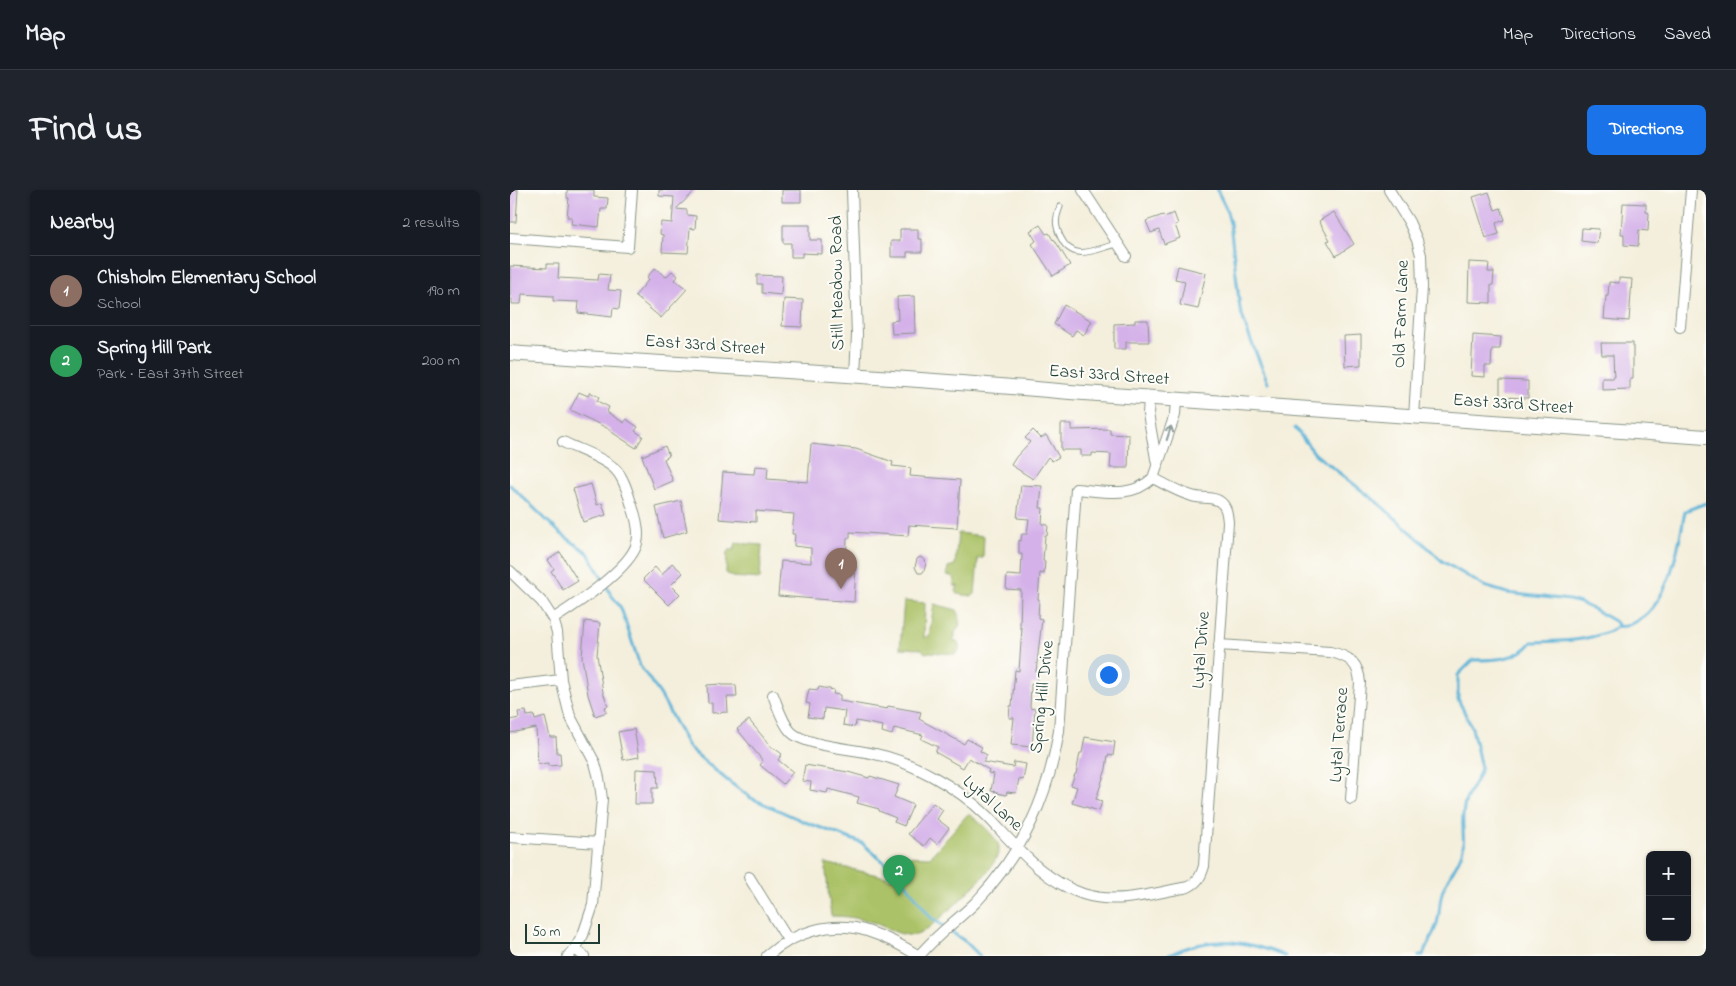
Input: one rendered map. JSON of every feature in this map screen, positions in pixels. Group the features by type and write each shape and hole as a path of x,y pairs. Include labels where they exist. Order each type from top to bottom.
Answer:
{"street":[{"path":"510,238 628,247 632,190"},
{"name":"Still Meadow Road","path":"852,190 857,335 855,375"},
{"path":"1084,190 1126,256"},
{"name":"Old Farm Lane","path":"1389,190 1409,222 1421,255 1422,287 1414,417"},
{"path":"1680,327 1691,190"},
{"name":"East 33rd Street","path":"510,353 855,375 1706,438"},
{"path":"1149,398 1148,414 1158,465"},
{"path":"1153,478 1175,415 1176,400"},
{"path":"553,619 586,597 627,561 636,546 639,534 635,514 623,482 615,469 602,460 563,442"},
{"name":"Lytal Drive","path":"1153,478 1181,493 1195,497 1215,499 1224,506 1227,513 1228,522 1202,875"},
{"name":"Spring Hill Drive","path":"919,956 934,938 977,901 1006,866 1029,827 1045,790 1059,731 1076,489 1125,492 1136,490 1153,478"},
{"path":"510,571 542,602 553,619 557,632 561,680 570,716 595,763 599,778 602,799 593,905 590,920 572,952 584,956"},
{"name":"Lytal Terrace","path":"1219,645 1330,652 1351,660 1360,674 1351,800"},
{"path":"510,686 561,680"},
{"name":"Lytal Lane","path":"773,694 784,722 791,732 822,744 893,759 933,776 973,804 1028,860 1058,883 1080,893 1101,898 1120,899 1188,887 1202,875"},
{"path":"510,837 599,843"},
{"path":"749,877 788,940"},
{"path":"767,956 788,940 817,929 840,927 866,930 895,942 919,956"}],"lane":[{"path":"1060,207 1055,224 1065,246 1072,251 1082,253 1119,244"}],"green space":[{"path":"958,533 984,536 983,558 978,558 975,594 972,596 957,594 958,586 954,586 954,577 947,575 948,567 955,565"},
{"path":"736,543 762,545 760,579 733,577 726,573 727,552 734,550"},
{"path":"904,601 925,603 924,638 929,636 934,604 957,610 960,622 953,640 959,644 958,652 955,654 925,653 922,649 900,648"},
{"path":"968,814 982,824 998,843 998,854 983,877 931,926 916,935 910,935 899,933 862,919 831,916 825,863 895,879 903,856 930,857"}],"building":[{"path":"510,190 518,190 516,222 510,222"},
{"path":"567,190 594,190 594,197 608,198 607,209 601,209 599,227 571,224 572,217 567,217 569,198 567,198"},
{"path":"659,190 696,190 676,209 687,210 687,215 696,216 695,229 690,228 688,253 662,252 663,235 660,234 661,222 672,223 674,197 659,196"},
{"path":"782,190 801,190 801,202 782,202"},
{"path":"1489,192 1495,210 1501,208 1505,220 1496,223 1499,234 1486,238 1473,197"},
{"path":"1623,203 1646,204 1646,212 1649,213 1648,231 1639,230 1638,246 1624,245 1624,234 1621,234"},
{"path":"1334,212 1354,244 1336,256 1327,241 1330,240 1319,221"},
{"path":"1174,213 1178,224 1175,225 1180,238 1164,244 1159,230 1151,233 1146,221"},
{"path":"783,225 810,225 810,240 822,240 822,254 802,253 802,257 791,257 791,243 783,243"},
{"path":"1040,225 1046,234 1049,233 1054,239 1070,265 1053,276 1032,244 1036,241 1030,231"},
{"path":"1582,228 1599,229 1597,243 1581,241"},
{"path":"900,229 918,229 918,239 922,239 922,252 907,252 907,257 891,257 891,241 900,241"},
{"path":"1469,262 1489,263 1488,272 1494,272 1493,285 1491,285 1491,303 1468,302"},
{"path":"547,264 559,264 558,278 598,280 599,274 610,275 608,290 621,291 619,309 613,308 612,317 578,313 579,302 553,301 553,296 522,294 521,304 512,304 512,299 510,299 510,266 547,268"},
{"path":"1178,266 1206,273 1198,309 1180,305 1185,281 1175,279"},
{"path":"655,268 666,277 672,271 678,276 675,280 687,289 661,318 635,296 649,279 647,277"},
{"path":"757,275 782,276 781,295 762,293 762,284 757,284"},
{"path":"1619,278 1632,279 1629,321 1604,319 1609,282 1619,283"},
{"path":"914,296 915,333 892,334 891,321 898,320 897,297"},
{"path":"784,299 803,300 802,327 782,326"},
{"path":"1064,305 1092,321 1084,335 1076,330 1072,336 1054,324"},
{"path":"1135,320 1148,320 1149,342 1126,342 1126,349 1114,349 1114,324 1135,323"},
{"path":"1361,335 1361,365 1345,366 1344,336"},
{"path":"1473,335 1501,337 1500,349 1492,349 1491,366 1485,366 1485,377 1471,376"},
{"path":"1601,343 1633,343 1633,379 1630,379 1630,389 1602,390 1602,378 1614,378 1613,355 1602,355"},
{"path":"1500,380 1528,381 1528,398 1500,397"},
{"path":"579,392 588,396 590,392 599,397 597,401 609,407 607,412 624,423 626,419 638,427 635,431 643,436 636,448 611,430 570,410"},
{"path":"1061,424 1072,424 1072,430 1110,429 1110,434 1129,435 1128,468 1110,468 1111,454 1092,453 1092,456 1081,456 1081,450 1061,450"},
{"path":"1033,430 1041,438 1046,435 1059,457 1052,461 1048,457 1033,479 1011,465 1030,442 1025,438"},
{"path":"811,444 856,449 893,462 892,466 911,468 910,476 960,480 957,528 909,525 908,536 850,532 850,538 847,538 846,565 856,566 854,602 778,596 781,561 811,563 811,548 794,546 795,534 792,534 794,514 756,511 756,522 719,519 723,472 754,474 755,466 768,467 767,479 808,482"},
{"path":"665,446 669,456 664,459 673,481 654,489 642,456"},
{"path":"591,484 597,505 602,503 606,515 583,522 573,489"},
{"path":"1021,485 1042,486 1040,508 1043,508 1042,524 1048,525 1047,536 1045,535 1044,574 1040,573 1038,599 1038,618 1042,619 1036,672 1038,672 1037,684 1031,684 1030,708 1035,709 1032,747 1011,745 1014,718 1009,718 1015,670 1019,671 1022,628 1020,628 1021,590 1006,589 1007,575 1021,576 1022,554 1019,554 1019,540 1021,541 1022,534 1027,534 1029,519 1017,518"},
{"path":"681,501 687,531 663,538 656,507"},
{"path":"560,552 578,581 563,590 551,571 554,569 548,560"},
{"path":"920,557 926,563 924,571 918,573 915,567 917,559"},
{"path":"672,563 683,573 671,585 680,594 669,605 643,579 655,567 662,575"},
{"path":"585,621 600,623 597,655 603,692 608,706 605,707 607,712 595,716 588,695 582,657"},
{"path":"707,685 736,685 737,697 727,697 728,712 712,713 712,703 708,703"},
{"path":"819,687 834,690 833,694 840,695 840,701 887,709 888,706 921,712 919,719 964,744 967,739 982,747 980,751 987,755 983,762 1013,767 1014,762 1026,764 1023,780 1019,779 1016,793 1007,792 1006,795 997,793 991,791 994,774 988,773 989,770 969,758 963,768 935,752 938,747 921,739 923,735 894,728 892,735 882,732 883,726 856,721 855,727 843,725 845,711 824,708 823,719 808,717 810,704 806,703 809,689 818,690"},
{"path":"526,711 527,716 534,715 535,720 545,717 550,737 556,737 557,753 560,753 561,765 548,766 548,763 538,764 536,728 510,733 510,720 519,718 518,712"},
{"path":"749,720 773,749 782,754 778,760 793,772 783,784 760,765 763,761 737,729"},
{"path":"634,729 639,757 623,760 618,732"},
{"path":"1085,737 1115,742 1113,756 1108,755 1106,769 1096,799 1102,801 1099,811 1072,803 1077,787 1071,785 1076,774"},
{"path":"805,765 848,772 869,778 870,776 899,785 894,797 913,805 904,826 894,822 896,818 879,811 879,809 857,803 859,797 828,789 827,793 810,790 811,782 802,781"},
{"path":"636,769 657,770 658,788 652,788 652,804 635,804"},
{"path":"933,803 943,810 937,819 949,828 937,844 930,838 924,846 908,834"}],"waterway":[{"path":"1217,190 1226,208 1230,223 1240,309 1268,383"},
{"path":"1295,428 1315,454 1378,503 1442,561 1484,586 1507,593 1580,603 1614,621 1619,626"},
{"path":"510,485 560,533 588,553 612,596 621,608 640,666 660,694 688,747 751,798 805,822 862,843 902,878 930,917 966,942 980,956"},
{"path":"1419,956 1423,955 1434,931 1444,887 1463,848 1465,803 1481,768 1472,728 1458,699 1458,675 1473,660 1513,656 1527,648 1532,642 1588,638 1619,626 1623,627 1633,623 1645,615 1664,590 1675,557 1685,511 1706,503"},
{"path":"1166,956 1182,949 1211,942 1240,943 1285,956"}],"place":[{"name":"Chisholm Elementary School","path":"841,589"},
{"name":"Spring Hill Park","path":"899,896"}]}
